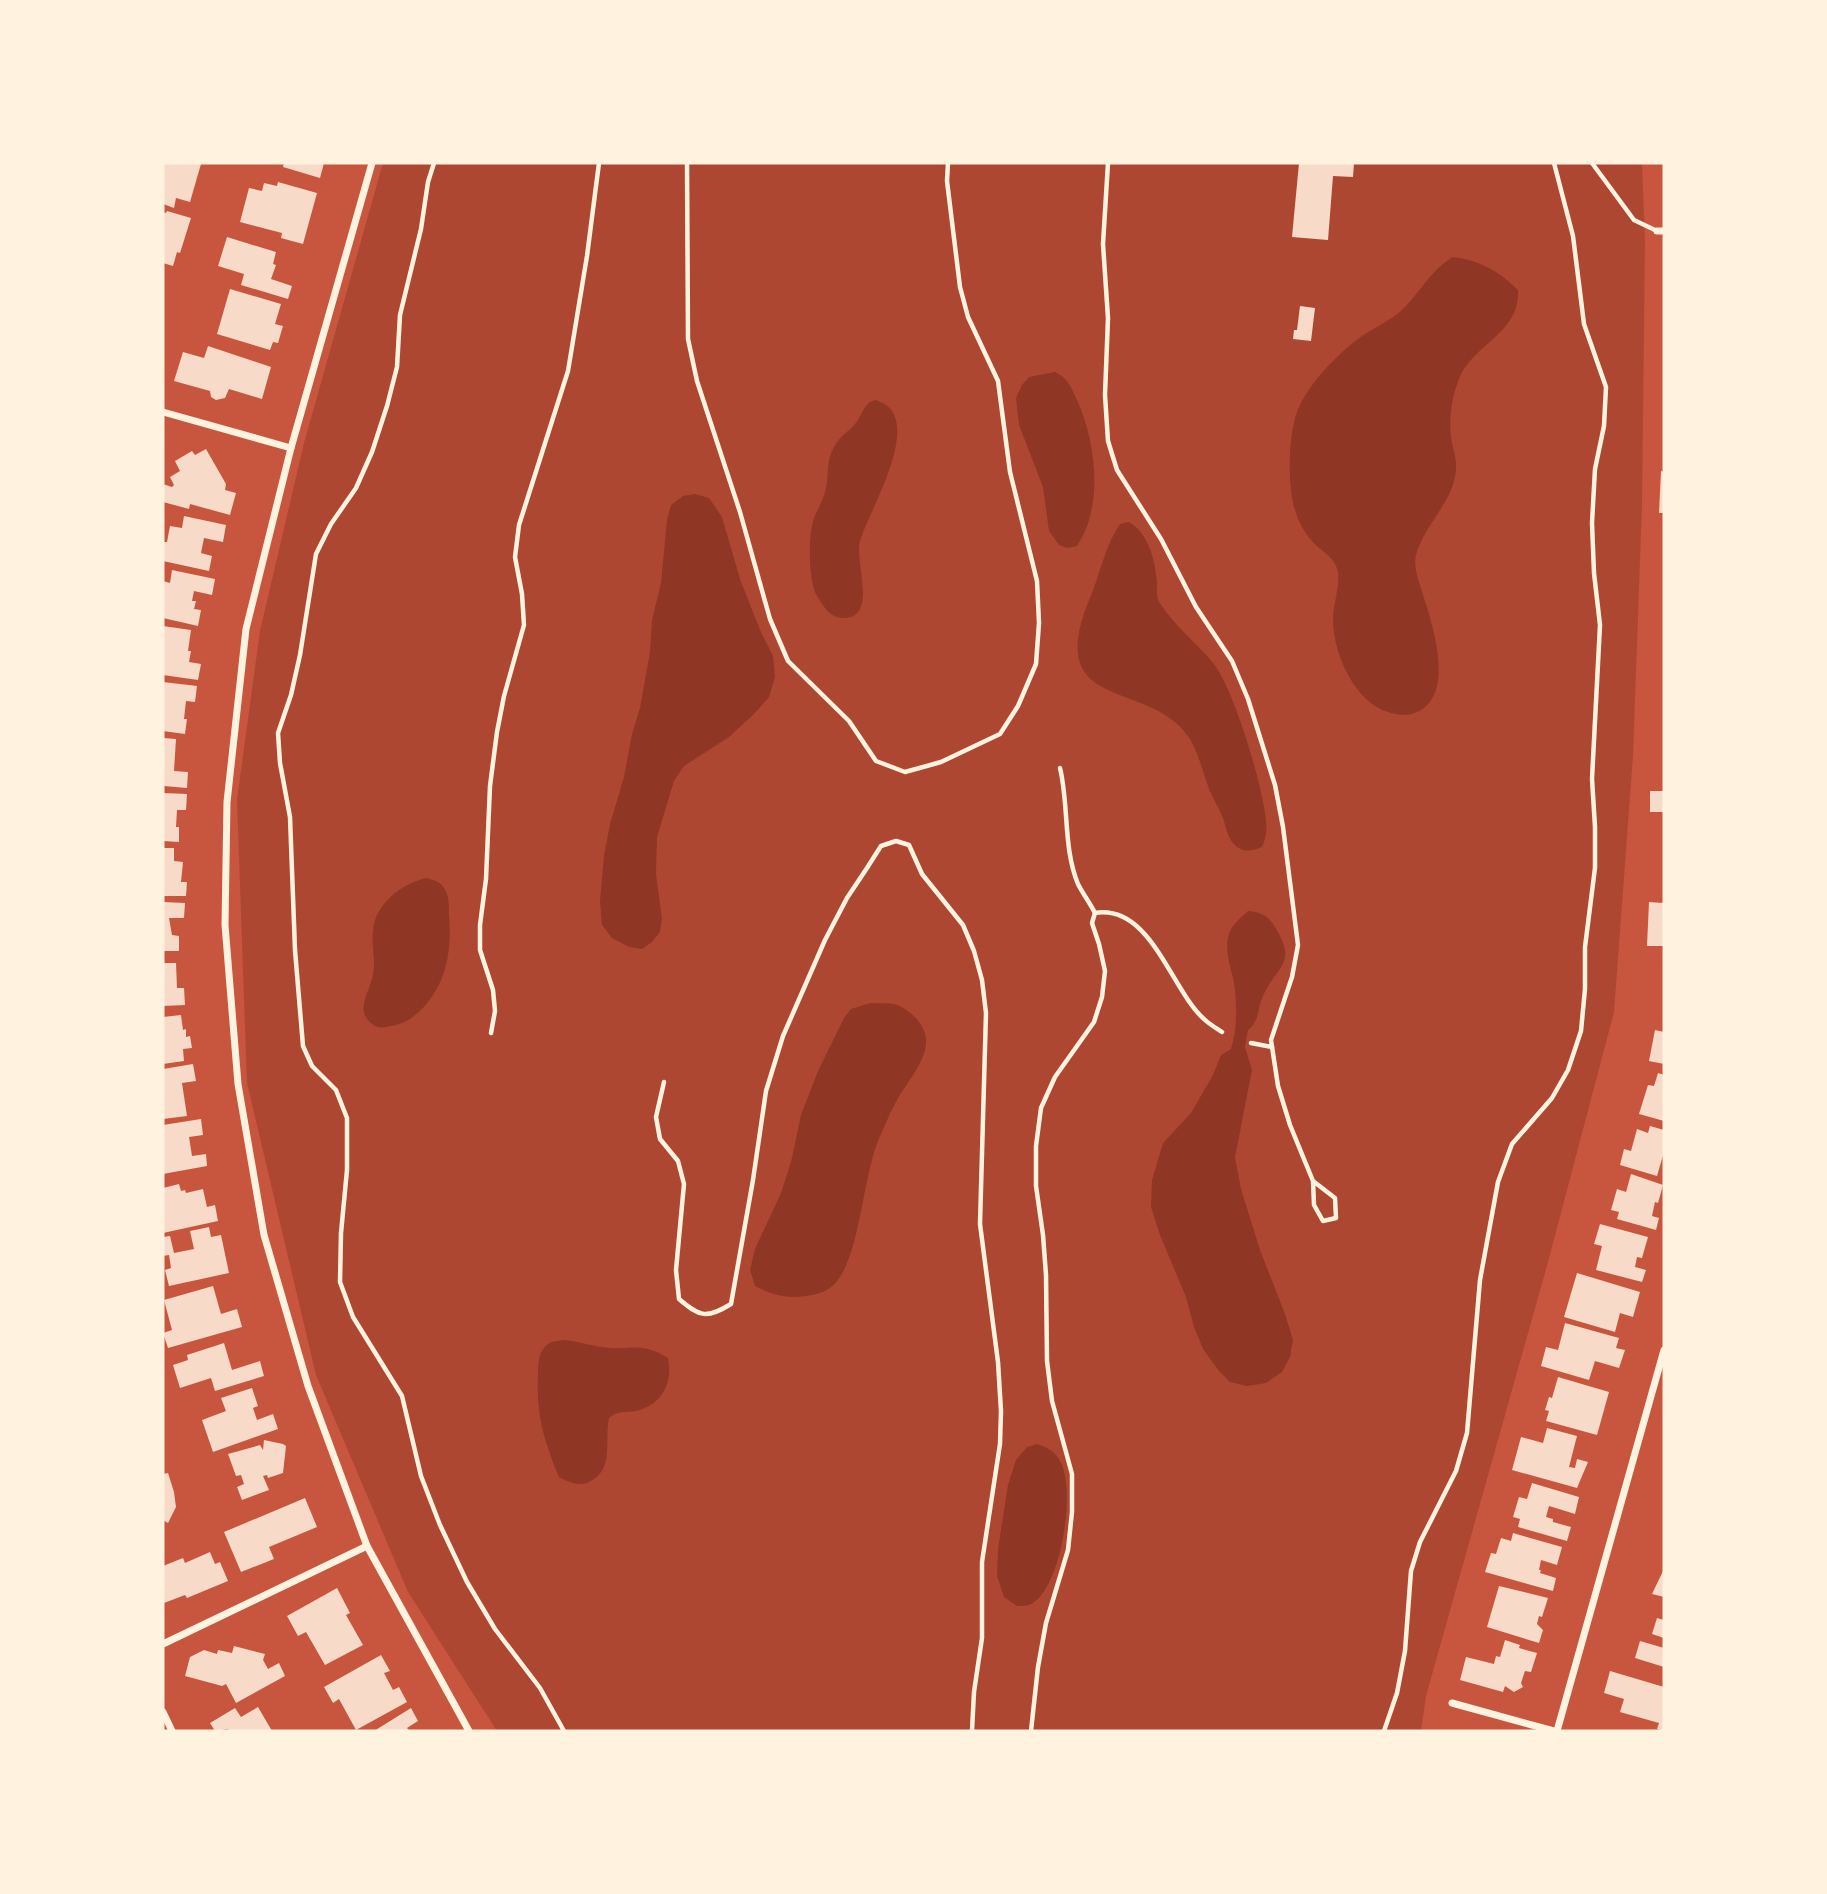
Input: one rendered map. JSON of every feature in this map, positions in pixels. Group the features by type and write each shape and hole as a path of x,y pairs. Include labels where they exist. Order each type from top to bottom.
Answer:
{"street":[{"path":"372,163 291,448 246,629 227,802 225,925 238,1084 264,1235 308,1386 367,1546 469,1731"},
{"path":"163,412 291,448"},
{"path":"1452,1703 1555,1731 1664,1350"},
{"path":"163,1644 367,1546"},
{"path":"163,1712 172,1731"}],"lane":[{"path":"434,163 400,315 394,380 372,452 356,488 331,524 316,554 300,655 278,733 280,763 290,817 295,950 303,1046 312,1066 336,1090 347,1118 347,1170 340,1282 353,1317 402,1396 421,1476 467,1582 495,1629 540,1688 564,1731"},
{"path":"492,1033 495,1011 493,990 480,950 480,925 486,879 490,786 497,732 504,695 524,625 515,557 519,525 568,370 599,163"},
{"path":"687,163 688,339 696,381 740,512 770,619 788,661 849,721 876,761 905,772 941,762 1000,734 1018,706 1037,664 1037,581 1010,472 998,381 968,317 960,286 947,181 948,163"},
{"path":"1108,163 1103,244 1108,318 1105,395 1108,441 1117,470 1161,539 1196,607 1232,661 1262,741 1283,827 1298,945 1292,977 1271,1040 1278,1086 1290,1125 1313,1181 1314,1205 1324,1222 1336,1218 1335,1198 1313,1181"},
{"path":"1384,1731 1397,1693 1405,1651 1411,1571 1420,1542 1456,1471 1467,1433 1480,1280 1498,1182 1512,1144 1552,1098 1568,1070 1581,1031 1585,947 1595,868 1592,779 1600,625 1594,573 1593,510 1595,469 1604,426 1606,387 1584,324 1573,236 1553,163"},
{"path":"1592,163 1634,220 1661,231"},
{"path":"1031,1731 1046,1623 1068,1550 1072,1512 1072,1474 1052,1401 1047,1361 1044,1235 1036,1186 1036,1146 1041,1108 1055,1077 1094,1022 1102,997 1105,971 1100,944 1092,923 1095,913 1077,882 1068,836 1065,789 1060,768"},
{"path":"664,1082 656,1117 660,1139 678,1161 684,1184 676,1270 678,1299 695,1313 716,1314 731,1304 766,1091 783,1036 825,940 847,898 881,846 895,841 909,845 922,874 963,925 982,981 986,1013 980,1224 998,1362 1000,1444 982,1562 983,1618 972,1731"},
{"path":"1095,913 1106,911 1129,920 1151,942 1203,1019 1222,1032"},
{"path":"1251,1043 1272,1047"}],"shaded area":[{"path":"383,163 1642,163 1645,242 1642,505 1633,756 1614,1012 1548,1262 1426,1696 1421,1731 497,1731 408,1592 316,1375 247,1083 237,800 260,631 304,443"},
{"path":"1453,257 1480,264 1503,277 1518,290 1517,305 1504,328 1466,366 1455,392 1450,421 1456,464 1454,479 1446,500 1422,539 1415,560 1434,634 1439,665 1438,679 1435,692 1425,707 1412,714 1397,714 1378,708 1367,699 1348,676 1342,662 1333,619 1338,572 1331,558 1307,535 1296,514 1291,488 1291,442 1297,412 1308,391 1324,370 1353,343 1402,310 1438,268"},
{"path":"1055,372 1069,383 1084,417 1094,474 1094,493 1086,530 1077,546 1067,548 1059,545 1049,531 1043,487 1019,425 1016,398 1029,377"},
{"path":"875,400 890,409 897,424 896,443 883,486 860,541 863,599 860,609 854,616 838,618 825,608 814,589 810,557 812,525 825,492 831,452 838,440 857,422 867,405"},
{"path":"695,494 709,498 722,517 740,579 773,656 775,677 769,697 754,714 729,737 684,766 674,781 657,837 656,874 662,918 660,932 642,949 629,947 612,938 602,925 600,901 604,856 640,708 650,652 652,620 661,583 667,520 671,505 683,496"},
{"path":"1129,522 1142,533 1150,548 1159,601 1214,664 1230,695 1246,739 1264,805 1266,831 1262,847 1243,850 1231,841 1193,745 1172,720 1150,707 1106,689 1089,677 1079,659 1079,632 1104,557 1120,524"},
{"path":"426,878 440,884 448,897 450,941 446,967 436,990 419,1012 398,1024 378,1027 366,1018 364,1012 374,969 375,921 384,904 399,890"},
{"path":"1248,911 1261,914 1270,920 1282,939 1285,957 1263,996 1255,1023 1248,1030 1245,1047 1252,1070 1235,1157 1241,1189 1260,1250 1293,1340 1290,1357 1282,1372 1266,1383 1247,1386 1230,1382 1203,1349 1151,1207 1152,1180 1163,1143 1191,1113 1221,1055 1231,1049 1236,1005 1227,946 1230,931"},
{"path":"870,1003 897,1005 916,1019 925,1034 923,1056 893,1107 878,1141 851,1251 838,1280 828,1289 806,1296 786,1297 774,1294 755,1286 750,1270 755,1249 781,1193 801,1115 818,1071 844,1018 851,1009"},
{"path":"563,1340 612,1348 649,1349 668,1358 669,1376 664,1392 645,1408 619,1413 609,1418 605,1463 597,1477 581,1484 559,1477 545,1439 540,1415 540,1354 550,1343"},
{"path":"1037,1444 1054,1453 1064,1472 1067,1491 1064,1534 1052,1576 1043,1593 1031,1604 1017,1606 1004,1597 997,1576 998,1549 1008,1485 1016,1460 1027,1447"}],"building":[{"path":"163,163 201,164 190,202 176,198 174,208 163,204"},
{"path":"284,163 324,163 320,178 283,167"},
{"path":"1299,163 1354,163 1353,177 1333,176 1328,240 1292,237"},
{"path":"278,182 317,193 303,244 281,238 282,233 240,222 249,188 262,191 264,183 277,186"},
{"path":"163,212 191,218 173,266 163,263"},
{"path":"227,237 276,252 273,264 276,265 271,279 292,286 288,299 241,285 244,274 218,266"},
{"path":"230,289 281,304 275,324 283,326 278,343 273,342 270,350 217,334"},
{"path":"1300,306 1315,308 1311,341 1293,339"},
{"path":"208,346 271,367 262,399 229,389 225,398 216,400 211,397 210,391 174,381 183,352 204,358"},
{"path":"206,449 226,484 225,490 236,493 230,515 190,504 189,509 163,502 163,484 172,487 174,485 170,477 180,471 175,461 192,451 195,455"},
{"path":"1661,471 1664,472 1664,513 1659,513"},
{"path":"184,516 226,525 223,542 204,538 201,553 212,556 209,571 163,561 163,542 167,542 170,526 182,528"},
{"path":"172,570 215,579 212,595 194,591 194,609 201,610 198,626 163,618 163,581 170,583"},
{"path":"163,626 191,630 189,662 201,664 198,680 163,675"},
{"path":"163,682 197,686 195,702 186,701 185,734 163,731"},
{"path":"163,738 176,739 174,771 188,772 187,788 164,786"},
{"path":"1650,791 1664,791 1664,812 1650,812"},
{"path":"163,793 187,794 186,810 177,810 179,842 163,841"},
{"path":"163,848 174,848 174,861 183,862 181,882 187,882 186,896 163,896"},
{"path":"163,902 185,903 184,918 169,918 172,935 179,936 179,951 163,951"},
{"path":"1649,902 1664,903 1664,946 1647,946"},
{"path":"163,963 176,963 177,988 184,988 185,1005 163,1006"},
{"path":"181,1015 183,1030 186,1029 186,1037 190,1036 192,1048 183,1049 184,1061 163,1064 163,1017"},
{"path":"1655,1030 1664,1032 1664,1064 1649,1061"},
{"path":"193,1064 196,1081 182,1083 187,1116 163,1119 163,1069"},
{"path":"1658,1073 1664,1075 1664,1121 1639,1114 1648,1085 1654,1086"},
{"path":"201,1119 203,1135 189,1137 192,1156 206,1154 207,1166 163,1174 163,1125"},
{"path":"1650,1126 1664,1130 1664,1152 1657,1176 1620,1165 1624,1149 1631,1151 1637,1129 1648,1133"},
{"path":"1631,1174 1663,1185 1652,1216 1659,1218 1656,1230 1617,1219 1619,1212 1611,1210 1617,1189 1626,1192"},
{"path":"179,1184 181,1191 185,1190 186,1193 203,1189 207,1207 215,1205 218,1221 163,1233 163,1188"},
{"path":"1600,1224 1648,1237 1642,1258 1637,1257 1635,1267 1646,1270 1642,1282 1596,1270 1602,1246 1594,1244"},
{"path":"209,1227 211,1237 221,1235 229,1273 169,1286 165,1270 171,1268 169,1255 163,1256 163,1237 170,1236 174,1253 194,1249 190,1231"},
{"path":"1577,1273 1640,1292 1633,1317 1620,1313 1615,1332 1564,1317"},
{"path":"213,1286 221,1314 237,1309 242,1327 168,1348 163,1333 172,1330 164,1300"},
{"path":"1565,1323 1619,1338 1616,1348 1625,1350 1619,1368 1595,1361 1589,1380 1541,1366 1546,1347 1558,1350"},
{"path":"224,1343 232,1370 260,1361 264,1376 215,1391 211,1378 180,1388 173,1365 188,1360 187,1355"},
{"path":"1558,1377 1609,1392 1597,1435 1546,1421 1549,1411 1545,1410 1549,1397 1552,1398"},
{"path":"252,1388 258,1406 253,1408 257,1420 273,1414 278,1429 213,1452 202,1420 226,1411 221,1398"},
{"path":"1547,1428 1577,1436 1569,1467 1575,1468 1577,1459 1588,1462 1577,1488 1512,1470 1521,1437 1543,1443"},
{"path":"264,1440 286,1446 283,1473 268,1478 267,1475 263,1476 269,1490 242,1500 237,1487 244,1484 241,1475 236,1476 228,1454 260,1445 263,1450"},
{"path":"168,1473 176,1507 168,1523 163,1520 163,1474"},
{"path":"1532,1483 1579,1497 1575,1514 1549,1506 1546,1517 1571,1527 1567,1541 1518,1527 1520,1519 1513,1517 1519,1497 1527,1499"},
{"path":"305,1498 317,1527 269,1547 274,1559 241,1572 224,1532"},
{"path":"1513,1533 1562,1547 1557,1565 1541,1560 1540,1573 1556,1578 1553,1591 1485,1572 1491,1553 1496,1554 1501,1538 1511,1541"},
{"path":"210,1552 215,1564 220,1562 228,1581 187,1598 185,1595 164,1603 163,1566 183,1558 185,1563"},
{"path":"1664,1569 1664,1597 1652,1594"},
{"path":"1499,1586 1548,1598 1537,1624 1543,1630 1539,1643 1487,1627"},
{"path":"337,1588 350,1613 346,1615 363,1645 325,1665 306,1632 298,1636 287,1616"},
{"path":"1657,1618 1664,1620 1664,1638 1652,1634"},
{"path":"1505,1640 1520,1645 1519,1648 1537,1653 1531,1672 1525,1671 1521,1683 1523,1687 1514,1692 1505,1686 1503,1692 1460,1680 1466,1657 1494,1664 1496,1656 1500,1657"},
{"path":"1640,1641 1664,1648 1664,1667 1635,1658"},
{"path":"234,1646 265,1654 263,1660 268,1669 279,1663 285,1676 236,1703 226,1684 222,1686 185,1676 190,1657 204,1650 217,1654 218,1650 232,1653"},
{"path":"381,1655 390,1671 384,1673 393,1690 399,1687 407,1702 356,1730 339,1699 333,1703 324,1687"},
{"path":"1610,1671 1664,1687 1664,1731 1657,1729 1659,1723 1620,1712 1624,1699 1604,1693"},
{"path":"258,1707 272,1731 215,1731 210,1723 235,1708 241,1717"},
{"path":"411,1708 418,1721 407,1728 410,1731 374,1731"}]}
